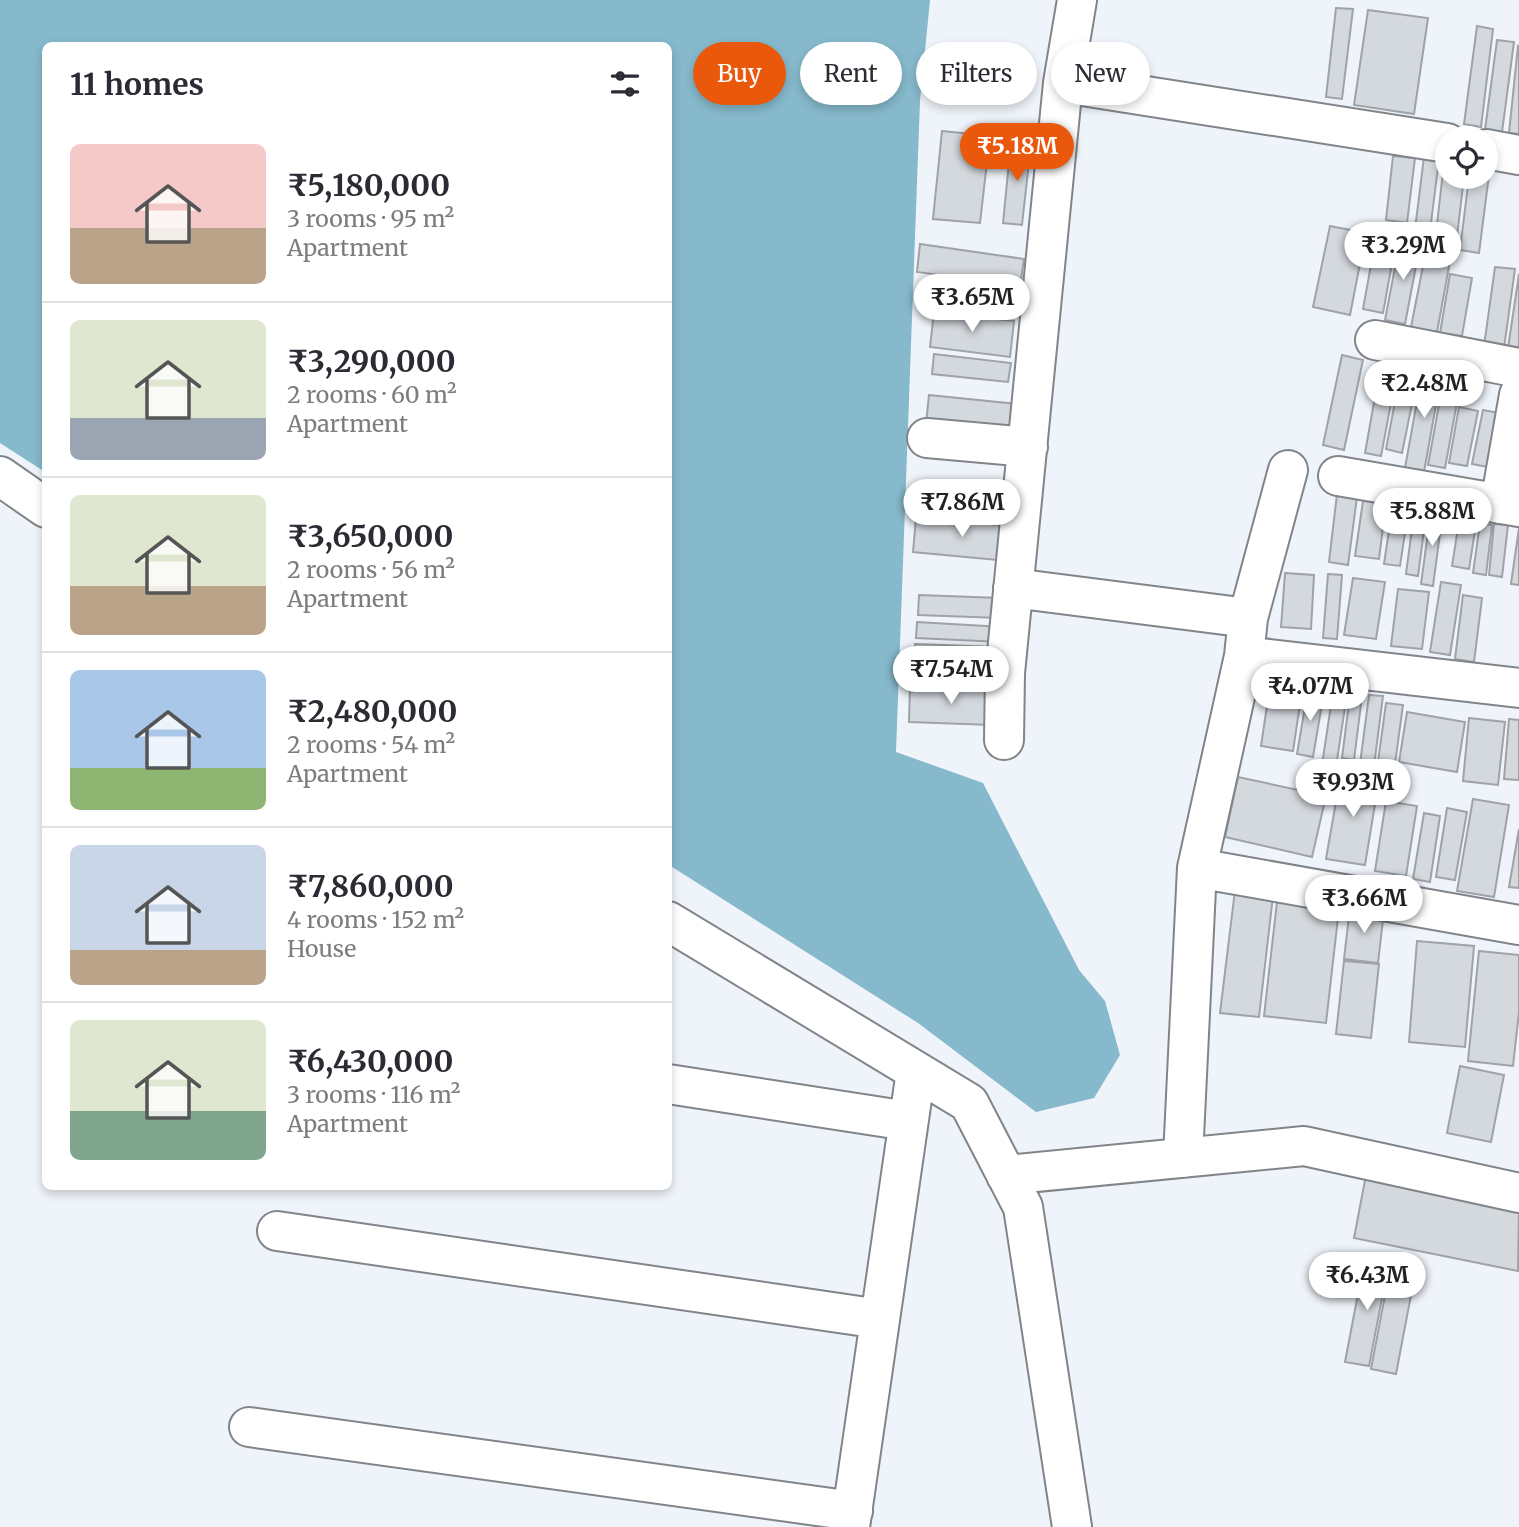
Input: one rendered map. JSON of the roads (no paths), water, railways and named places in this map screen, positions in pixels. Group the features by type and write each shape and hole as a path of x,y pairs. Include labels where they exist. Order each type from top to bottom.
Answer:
{"street":[{"path":"1070,42 1077,0"},
{"path":"1150,97 1435,141"},
{"path":"1004,740 1005,673 1061,105"},
{"path":"1498,151 1519,155"},
{"path":"1376,340 1519,368"},
{"path":"1338,476 1510,506 1519,395"},
{"path":"927,438 1028,447"},
{"path":"1183,1158 1197,867 1244,656 1248,618 1288,470"},
{"path":"0,476 42,505"},
{"path":"1013,588 1248,618"},
{"path":"1244,656 1519,688"},
{"path":"1197,867 1519,925"},
{"path":"672,924 968,1103 1023,1207 1072,1527"},
{"path":"249,1427 851,1519 916,1071"},
{"path":"672,1085 908,1121"},
{"path":"1006,1175 1304,1146 1519,1193"},
{"path":"277,1231 880,1319"}],"water":[{"path":"0,0 930,0 926,42 916,42 916,105 920,105 896,752 983,783 1079,970 1105,1001 1120,1055 1094,1098 1036,1112 918,1023 672,867 672,42 42,42 42,470 0,443"}]}
